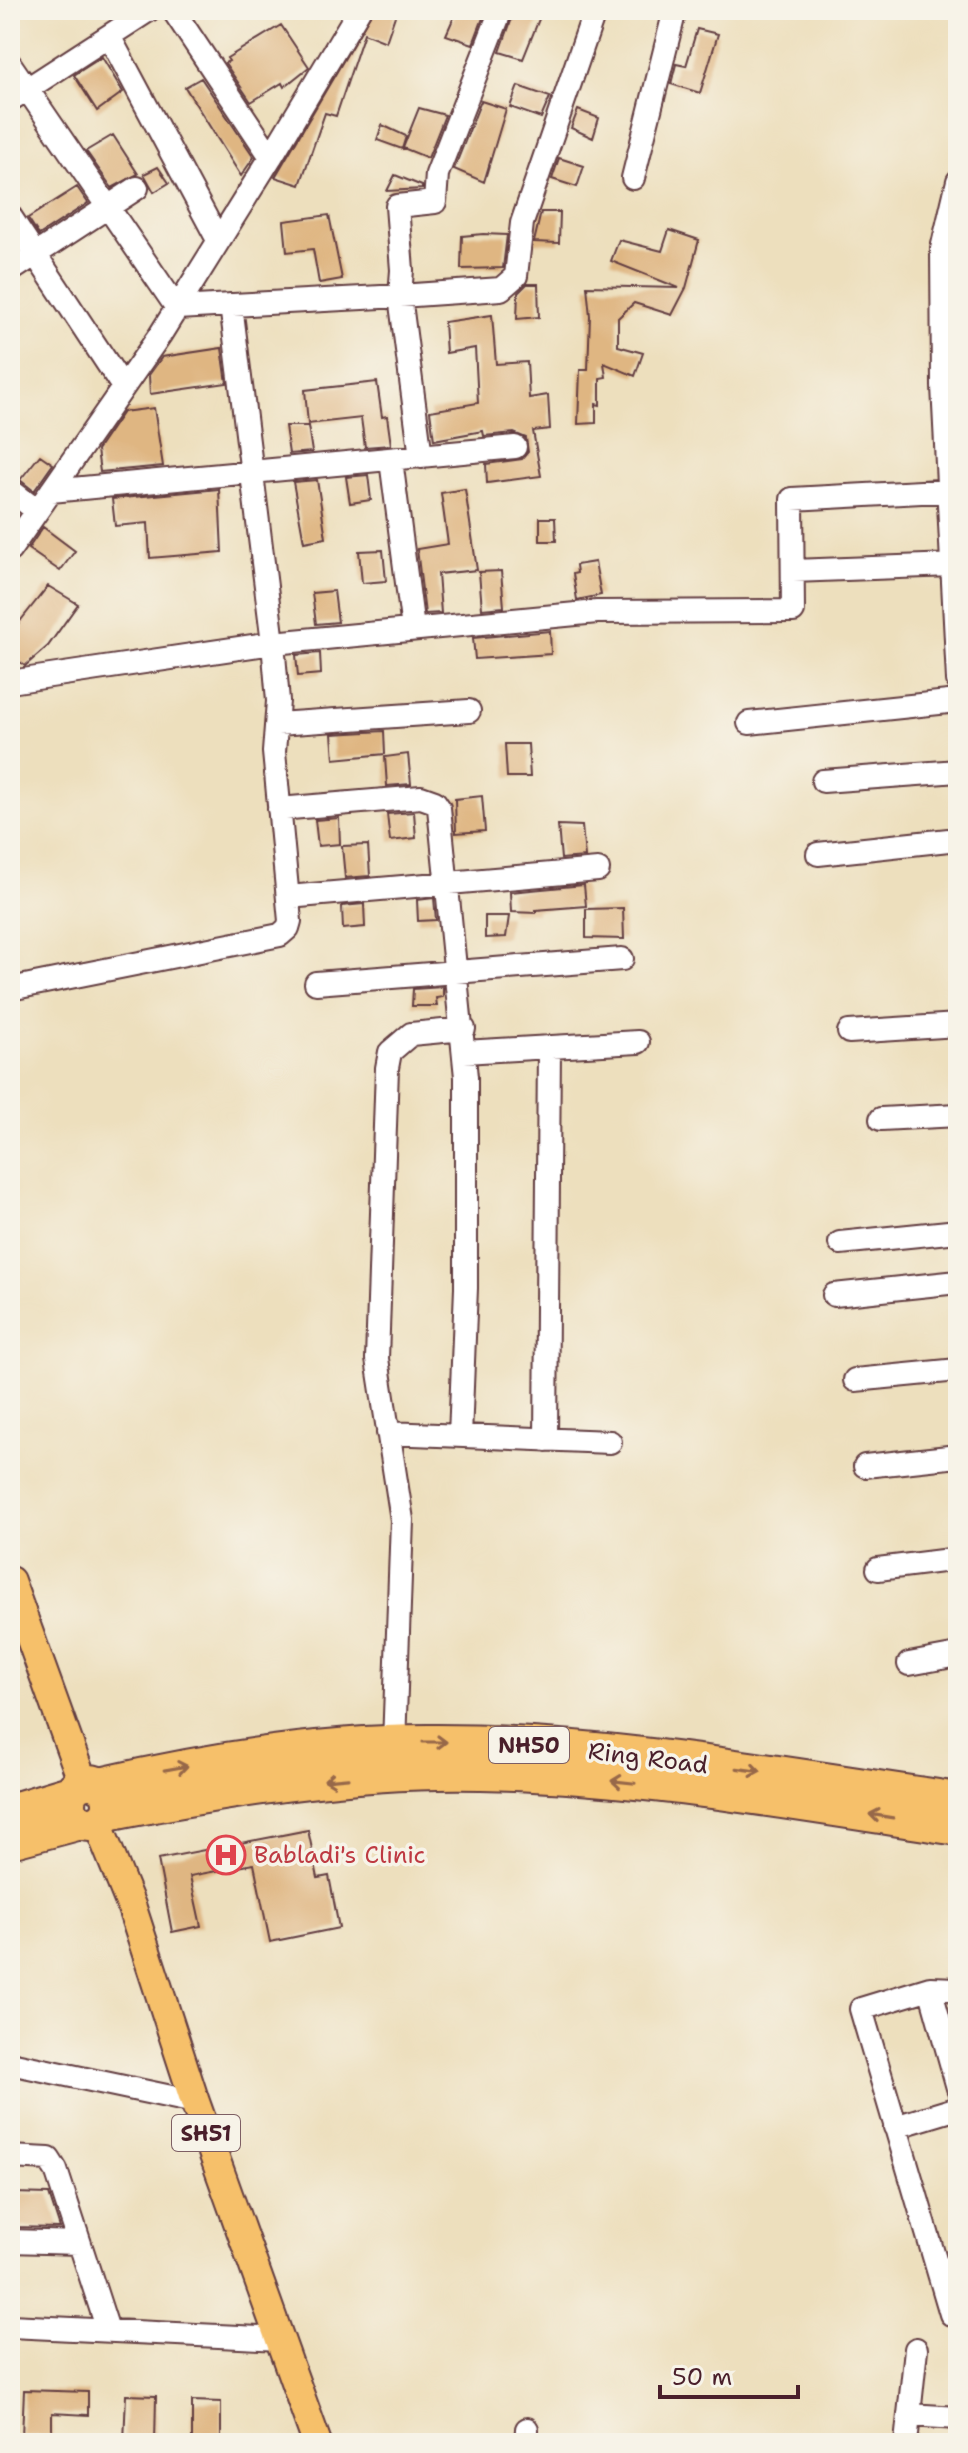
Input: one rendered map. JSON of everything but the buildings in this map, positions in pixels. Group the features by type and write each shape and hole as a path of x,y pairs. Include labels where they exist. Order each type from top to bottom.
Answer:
{"highway":[{"name":"Ring Road","path":"10,1841 90,1803 223,1759 394,1744 527,1745 659,1758 958,1800"},
{"name":"Ring Road","path":"10,1811 280,1783 479,1772 649,1785 958,1828"}],"main road":[{"name":"SH51","path":"10,1581 90,1803 132,1908 195,2102 317,2443"}],"street":[{"path":"18,95 149,10"},
{"path":"173,10 271,157"},
{"path":"10,550 177,308 359,10"},
{"path":"421,457 400,296 402,270 397,206 435,202 437,174 501,10"},
{"path":"177,308 501,289 516,276 522,223 595,10"},
{"path":"633,178 675,10"},
{"path":"109,36 217,238"},
{"path":"10,64 18,95 108,207 177,308"},
{"path":"958,181 942,249 952,437 958,680"},
{"path":"10,271 137,188"},
{"path":"10,216 123,387"},
{"path":"10,989 280,935 288,928 290,921 274,752 277,724 273,643 231,305"},
{"path":"51,491 515,447"},
{"path":"391,460 413,629"},
{"path":"10,490 37,511"},
{"path":"10,682 273,643 597,612 793,611 792,499 953,490"},
{"path":"793,571 954,557"},
{"path":"749,723 958,701"},
{"path":"277,724 469,711"},
{"path":"823,781 958,771"},
{"path":"279,809 428,798 439,808 444,883 464,1029 466,1288 460,1436"},
{"path":"818,854 958,839"},
{"path":"288,897 598,870"},
{"path":"316,983 622,959"},
{"path":"849,1032 958,1025"},
{"path":"394,1744 402,1520 377,1359 390,1052 411,1034 464,1029"},
{"path":"464,1052 638,1042"},
{"path":"546,1440 549,1047"},
{"path":"881,1119 958,1115"},
{"path":"840,1243 958,1231"},
{"path":"834,1295 958,1282"},
{"path":"855,1380 958,1370"},
{"path":"388,1433 610,1442"},
{"path":"865,1466 958,1456"},
{"path":"878,1569 958,1559"},
{"path":"909,1664 958,1655"},
{"path":"930,1988 958,2088"},
{"path":"951,2314 861,2009 930,1988 958,1989"},
{"path":"10,2063 195,2102"},
{"path":"895,2127 958,2108"},
{"path":"10,2157 49,2159 108,2330"},
{"path":"10,2241 79,2243"},
{"path":"10,2326 280,2339"},
{"path":"906,2443 916,2349"},
{"path":"909,2415 958,2418"}],"place":[{"name":"Babladi's Clinic","path":"226,1855"}]}
